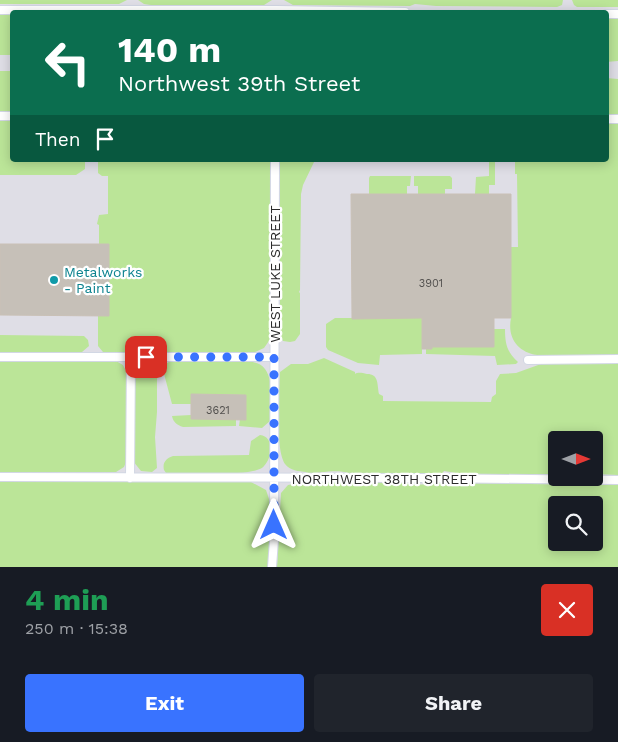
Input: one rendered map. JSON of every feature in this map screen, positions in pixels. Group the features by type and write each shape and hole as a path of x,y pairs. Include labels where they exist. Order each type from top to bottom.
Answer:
{"street":[{"path":"276,0 276,10"},
{"name":"WEST LUKE STREET","path":"272,567 276,162"},
{"path":"0,357 274,357"},
{"path":"130,357 130,478"},
{"path":"528,360 618,360"},
{"name":"NORTHWEST 38TH STREET","path":"0,477 618,480"}],"shaded area":[{"path":"0,0 618,0 618,567 0,567"}],"green space":[{"path":"0,0 127,0 119,4 0,4"},
{"path":"138,0 272,0 264,5 151,5 144,4"},
{"path":"284,0 563,0 562,5 557,7 436,6 415,4 410,6 293,5"},
{"path":"572,0 618,0 618,7 577,7"},
{"path":"0,13 10,13 10,55 0,55"},
{"path":"609,16 618,16 618,61 609,62"},
{"path":"0,71 10,71 10,111 0,111"},
{"path":"609,78 618,79 618,114 609,114"},
{"path":"2,118 10,118 10,162 85,162 85,169 76,175 0,175 0,120"},
{"path":"609,122 618,122 618,355 537,355 524,351 512,338 510,325 511,247 518,247 517,174 515,174 515,162 609,162"},
{"path":"98,162 272,162 271,338 264,348 253,353 103,352 98,346 98,316 109,316 109,244 99,244 99,225 97,224 99,215 108,214 108,176 102,176 98,173"},
{"path":"280,162 314,162 303,185 301,194 300,334 295,341 290,342 283,341 280,334"},
{"path":"489,162 495,162 495,185 489,185 489,194 475,194 476,177 489,176"},
{"path":"370,176 411,176 410,186 407,186 407,194 369,194"},
{"path":"414,176 450,176 452,178 452,189 445,189 445,194 418,194 418,186 414,186"},
{"path":"335,318 422,318 422,354 380,355 379,365 358,363 328,350 326,347 326,324"},
{"path":"494,329 505,329 507,347 511,355 518,362 516,364 497,365 495,356 426,354 426,349"},
{"path":"0,335 84,336 88,340 89,346 82,352 0,352"},
{"path":"324,358 355,372 355,374 371,374 377,380 379,394 383,396 383,401 491,402 492,397 496,394 496,381 500,374 516,373 541,364 618,364 618,475 603,474 603,431 548,431 548,474 462,474 444,471 442,474 348,473 334,471 307,474 306,472 292,469 285,464 280,447 278,420 280,372 291,364 308,364"},
{"path":"0,360 116,361 123,365 126,371 126,462 124,467 116,472 0,472"},
{"path":"142,361 152,361 157,367 155,437 157,468 152,472 141,471 133,461 135,371"},
{"path":"171,361 247,361 261,365 270,380 272,402 270,421 262,428 239,426 240,419 246,419 246,395 191,394 191,404 172,404 163,370 163,365"},
{"path":"191,415 191,419 236,419 236,426 183,427 173,420 172,416"},
{"path":"260,435 268,439 271,448 267,462 259,469 236,473 166,473 164,470 166,461 173,456 249,455 251,441"},
{"path":"0,481 251,482 266,490 271,505 269,567 0,567"},
{"path":"305,482 400,482 414,485 445,483 548,484 548,486 618,485 618,567 277,567 281,493 288,485"}],"building":[{"path":"351,194 511,194 511,318 494,318 494,347 432,347 432,349 422,349 422,318 352,319"},
{"name":"Metalworks - Paint","path":"0,244 109,244 109,316 0,315"},
{"path":"191,394 246,395 246,420 191,419"}],"place":[{"name":"Metalworks - Paint","path":"54,280"}],"route":[{"path":"146,357 274,357 274,525"}]}
